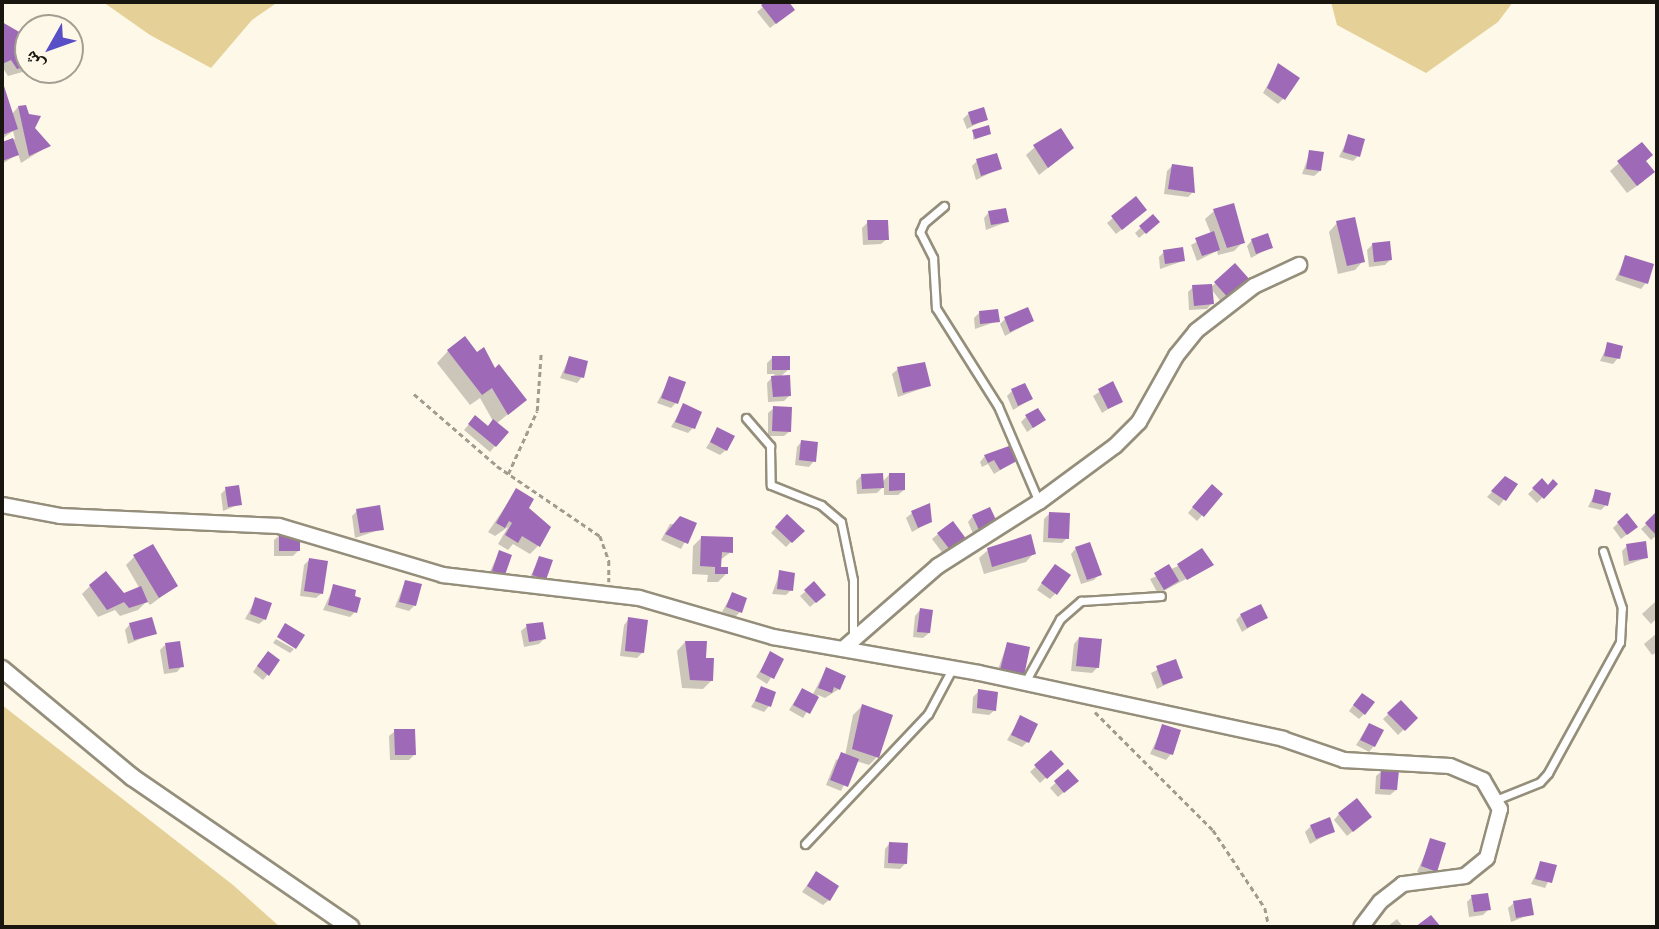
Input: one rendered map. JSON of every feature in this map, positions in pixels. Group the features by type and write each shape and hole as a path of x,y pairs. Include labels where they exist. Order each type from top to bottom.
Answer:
{"street":[{"path":"848,645 938,566 1039,502 1130,433 1176,356 1196,331 1254,286 1299,265"},
{"path":"2,505 60,516 279,526 443,575 609,592 736,628 848,645 1283,738 1344,760 1450,766 1483,780 1498,799 1493,845 1476,869 1465,876 1403,884 1386,897 1361,927"},
{"path":"2,669 132,777 350,927"}],"lane":[{"path":"944,206 924,223 920,232 933,258 936,308 998,406 1039,502"},
{"path":"746,418 770,446 771,485 821,505 841,522 853,580 848,645"},
{"path":"1498,799 1540,782 1548,773 1620,642 1622,608 1603,551"},
{"path":"1024,684 1060,619 1081,601 1161,596"},
{"path":"805,844 928,714 952,668"}],"path":[{"path":"508,474 537,411 541,352"},
{"path":"414,394 508,474 600,536 609,561 609,592"},
{"path":"1080,696 1213,830 1265,908 1269,927"}],"shaded area":[{"path":"103,2 278,2 252,20 211,68 150,35"},
{"path":"1331,2 1513,2 1498,22 1426,73 1337,25"},
{"path":"2,705 233,885 280,927 2,927"}],"building":[{"path":"766,2 789,2 795,10 776,24 761,5"},
{"path":"2,22 14,29 14,64 11,60 2,64"},
{"path":"1278,63 1300,78 1285,100 1267,88"},
{"path":"2,80 18,129 2,135"},
{"path":"26,105 29,114 41,116 35,128 51,146 29,156 18,106"},
{"path":"984,107 988,120 972,125 968,112"},
{"path":"989,125 991,134 975,139 972,130"},
{"path":"1061,128 1074,148 1048,168 1033,145"},
{"path":"1348,134 1365,139 1360,157 1343,152"},
{"path":"13,138 19,155 2,161 2,142"},
{"path":"1642,142 1653,155 1646,161 1655,172 1637,186 1617,161"},
{"path":"1309,150 1324,152 1321,171 1306,169"},
{"path":"997,153 1002,169 981,176 976,159"},
{"path":"1172,164 1193,167 1195,193 1168,189"},
{"path":"1136,196 1147,210 1122,230 1111,216"},
{"path":"1234,203 1245,243 1227,248 1213,209"},
{"path":"1006,208 1009,222 991,225 988,211"},
{"path":"1153,214 1160,222 1146,234 1139,226"},
{"path":"1355,217 1365,262 1347,266 1336,221"},
{"path":"867,220 888,220 889,240 868,240"},
{"path":"1214,231 1220,250 1202,256 1195,238"},
{"path":"1268,233 1273,248 1256,254 1251,239"},
{"path":"1390,241 1392,260 1374,262 1372,243"},
{"path":"1183,247 1185,261 1165,264 1163,250"},
{"path":"1625,255 1654,264 1648,284 1619,275"},
{"path":"1235,263 1251,281 1230,300 1214,282"},
{"path":"1212,284 1214,304 1194,306 1192,285"},
{"path":"1028,307 1034,321 1010,332 1004,317"},
{"path":"998,309 1000,322 980,324 979,311"},
{"path":"465,336 477,352 484,347 495,368 499,364 527,400 508,415 492,388 482,395 447,350"},
{"path":"1607,342 1623,346 1620,359 1604,356"},
{"path":"569,356 588,361 584,378 564,373"},
{"path":"772,356 790,356 790,370 772,370"},
{"path":"925,362 931,386 903,393 897,367"},
{"path":"790,375 791,396 773,397 771,376"},
{"path":"669,376 686,382 678,404 661,398"},
{"path":"1113,381 1123,402 1108,409 1098,389"},
{"path":"1025,383 1033,399 1018,406 1011,389"},
{"path":"683,403 702,412 695,429 675,422"},
{"path":"773,406 792,407 791,432 772,431"},
{"path":"1038,408 1046,420 1033,428 1025,415"},
{"path":"475,415 488,426 493,419 509,432 496,447 468,424"},
{"path":"717,427 735,436 727,451 710,442"},
{"path":"801,440 818,442 816,462 799,460"},
{"path":"1009,446 1017,461 1000,470 994,460 988,463 984,455"},
{"path":"883,473 884,488 862,489 861,474"},
{"path":"889,473 905,473 905,490 889,491"},
{"path":"1505,476 1518,484 1506,501 1491,491"},
{"path":"1542,478 1548,485 1553,479 1558,484 1544,499 1532,488"},
{"path":"1212,484 1223,494 1204,517 1192,507"},
{"path":"239,485 242,505 228,507 225,487"},
{"path":"516,488 534,499 529,508 551,527 540,547 522,536 518,543 505,535 512,523 509,521 505,528 496,523"},
{"path":"1595,489 1611,493 1608,506 1592,502"},
{"path":"930,503 932,522 918,528 911,511"},
{"path":"380,505 384,530 360,533 356,509"},
{"path":"990,507 998,524 980,532 972,515"},
{"path":"1049,512 1070,513 1069,539 1048,538"},
{"path":"1627,513 1638,527 1627,535 1617,522"},
{"path":"1655,513 1657,515 1657,536 1645,523"},
{"path":"787,514 805,531 792,543 775,527"},
{"path":"680,516 697,523 688,544 665,534"},
{"path":"953,521 970,544 954,555 937,533"},
{"path":"279,533 300,533 300,551 279,551"},
{"path":"1031,534 1036,554 992,567 987,548"},
{"path":"701,536 733,537 733,553 722,552 721,567 728,567 728,574 715,574 715,567 700,566"},
{"path":"1646,541 1648,558 1629,561 1626,544"},
{"path":"1090,542 1102,575 1087,580 1075,547"},
{"path":"153,544 178,586 159,598 133,555"},
{"path":"1202,548 1214,565 1187,580 1177,564"},
{"path":"499,550 512,555 505,575 492,571"},
{"path":"539,556 553,560 546,580 532,575"},
{"path":"309,558 328,561 323,594 304,591"},
{"path":"1055,564 1071,575 1057,595 1041,583"},
{"path":"1169,564 1179,581 1164,590 1154,573"},
{"path":"779,570 795,573 793,591 777,589"},
{"path":"106,571 124,593 141,586 148,602 129,608 124,602 107,610 89,585"},
{"path":"405,580 422,584 416,606 399,602"},
{"path":"814,581 826,595 816,603 804,590"},
{"path":"333,584 356,590 355,596 361,598 357,613 328,605"},
{"path":"732,592 747,598 742,613 726,607"},
{"path":"255,597 272,603 266,620 250,614"},
{"path":"1261,604 1268,618 1247,628 1240,614"},
{"path":"920,608 933,610 930,633 917,632"},
{"path":"152,617 157,634 134,640 129,623"},
{"path":"628,617 648,620 644,653 625,651"},
{"path":"543,622 546,639 529,642 526,624"},
{"path":"285,623 305,635 296,649 277,637"},
{"path":"1079,637 1102,639 1099,668 1076,666"},
{"path":"180,641 184,667 169,669 165,643"},
{"path":"685,641 707,641 706,658 714,658 713,681 690,680"},
{"path":"1007,642 1030,647 1024,676 1000,670"},
{"path":"268,651 280,660 269,676 257,666"},
{"path":"770,651 784,659 774,679 760,672"},
{"path":"1176,659 1183,678 1163,685 1156,666"},
{"path":"826,667 846,676 840,690 834,687 832,693 818,688"},
{"path":"761,686 776,692 771,707 755,701"},
{"path":"802,688 819,697 810,714 793,705"},
{"path":"978,689 998,692 996,711 977,708"},
{"path":"1362,693 1375,702 1365,715 1353,705"},
{"path":"1401,700 1418,718 1405,731 1387,713"},
{"path":"862,704 893,715 879,758 852,749"},
{"path":"1020,715 1038,724 1029,743 1011,735"},
{"path":"1369,723 1384,730 1375,747 1360,740"},
{"path":"1162,724 1181,730 1173,755 1154,749"},
{"path":"394,729 415,729 416,755 395,755"},
{"path":"1051,750 1064,764 1047,779 1034,765"},
{"path":"841,752 859,759 848,787 830,780"},
{"path":"1068,769 1079,781 1064,793 1054,781"},
{"path":"1381,769 1399,770 1397,790 1380,789"},
{"path":"1357,798 1372,817 1353,832 1338,813"},
{"path":"1330,817 1335,832 1316,839 1310,825"},
{"path":"1430,838 1446,843 1437,872 1421,866"},
{"path":"889,842 908,843 907,864 888,863"},
{"path":"1540,861 1557,865 1552,883 1535,879"},
{"path":"816,871 839,886 830,901 807,886"},
{"path":"1488,893 1491,910 1474,912 1471,895"},
{"path":"1531,898 1534,915 1516,918 1513,901"},
{"path":"1431,915 1441,927 1415,927"}]}
